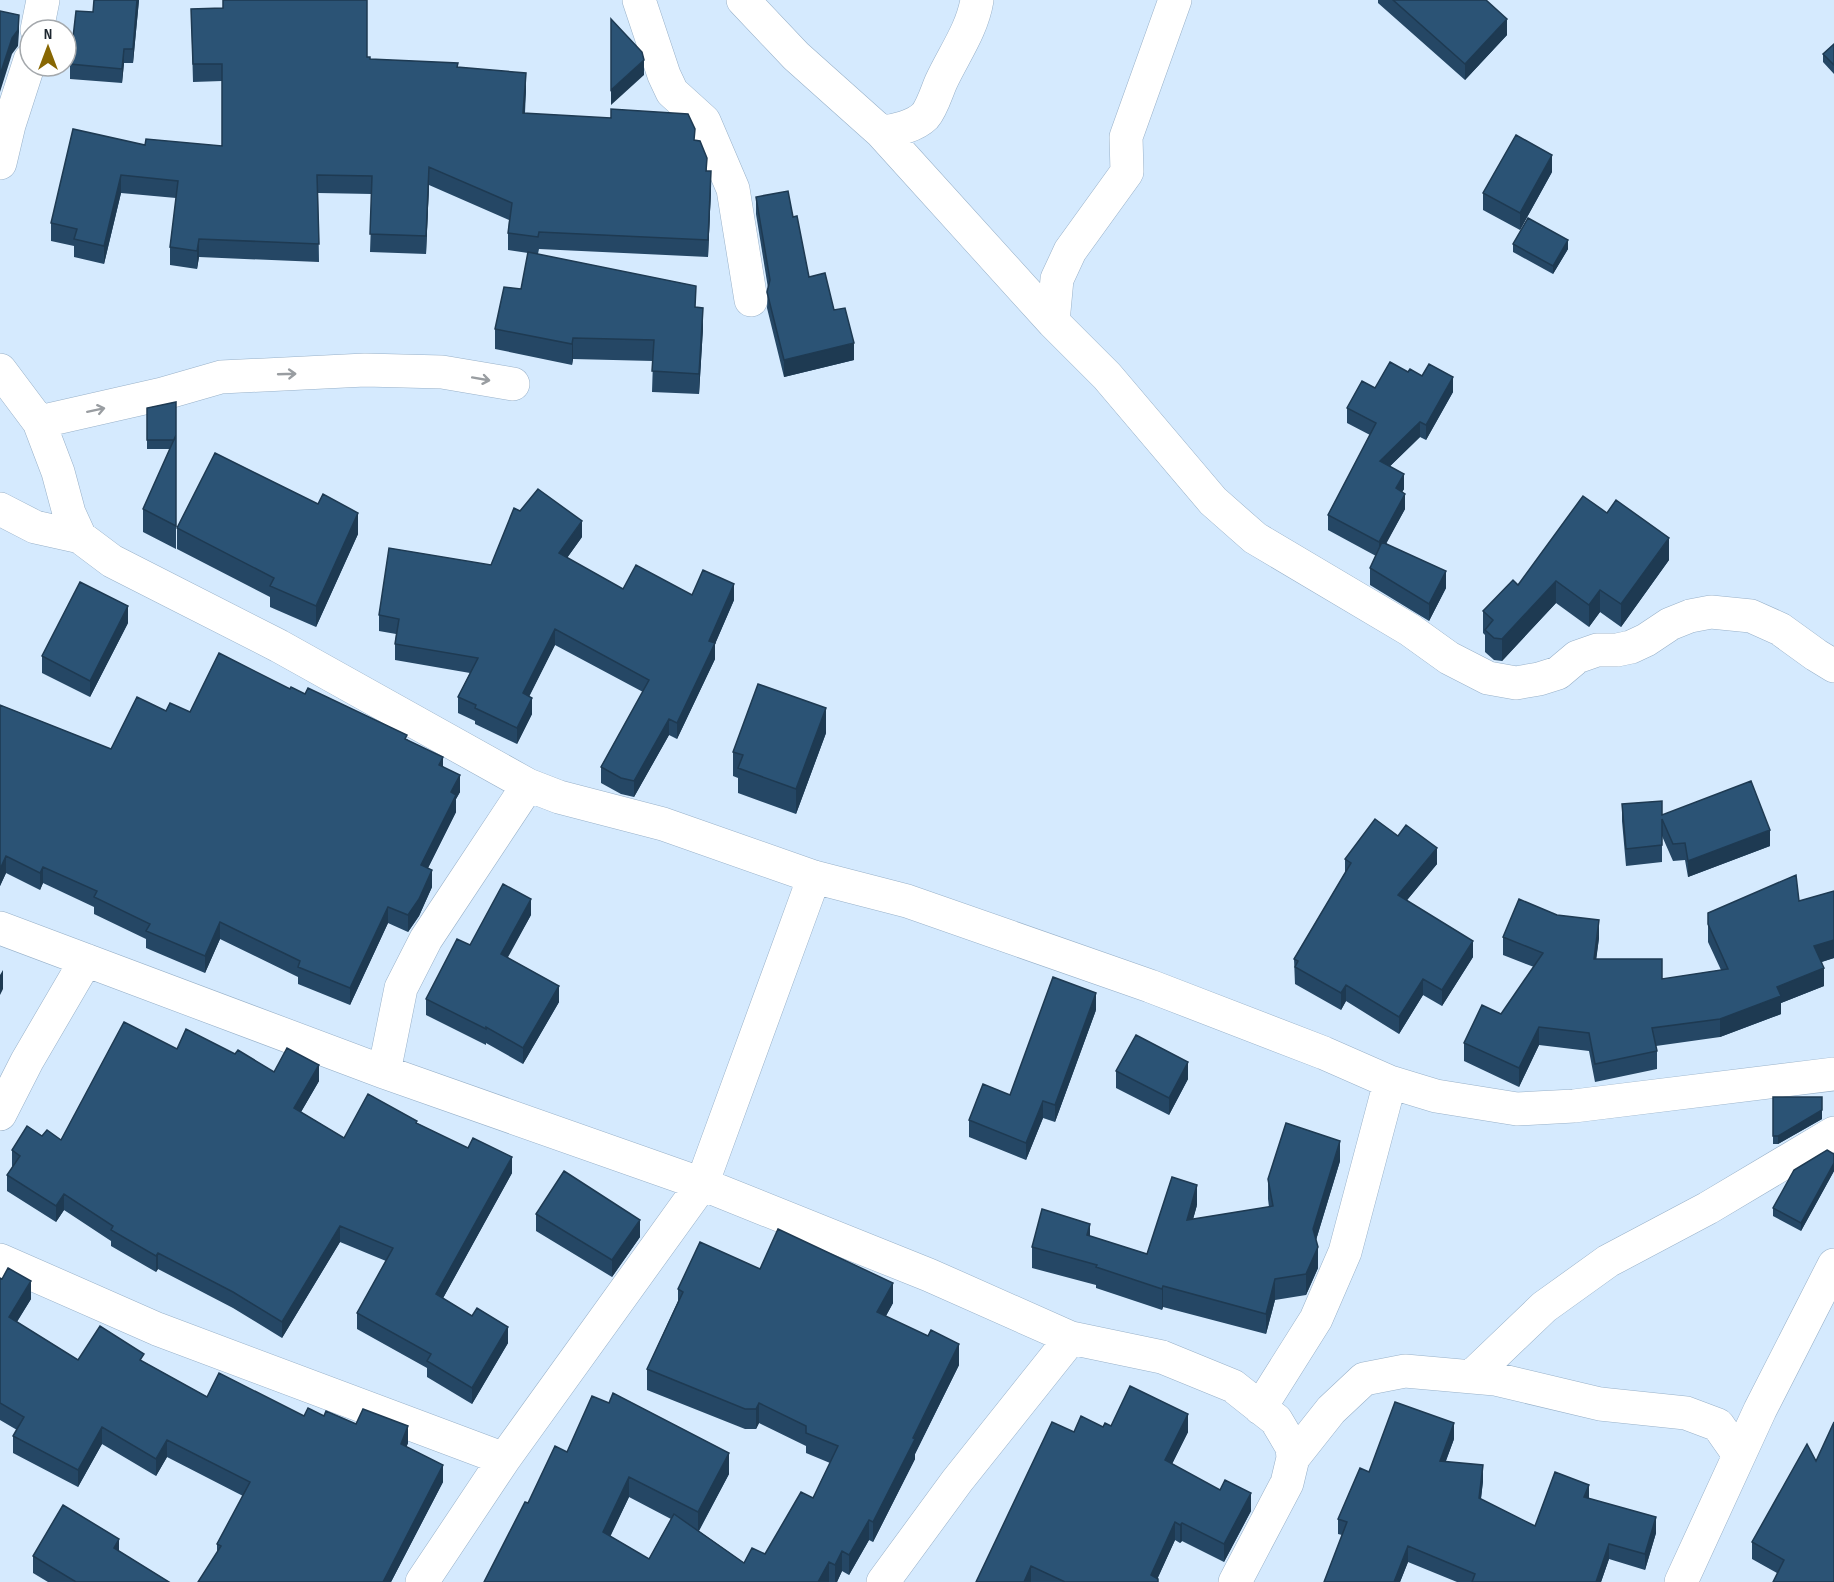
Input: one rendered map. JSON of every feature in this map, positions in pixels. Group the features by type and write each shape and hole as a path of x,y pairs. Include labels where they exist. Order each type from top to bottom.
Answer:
{"street":[{"path":"39,18 43,0"},
{"path":"639,0 672,92 704,121 733,189 751,300"},
{"path":"742,0 796,57 882,132 1053,322 1107,376 1213,501 1255,538 1410,630 1449,658 1488,678 1516,683 1539,679 1558,673 1578,657 1597,650 1617,650 1631,646 1646,640 1670,624 1690,616 1711,612 1752,616 1780,629 1834,666"},
{"path":"882,132 898,131 925,116 964,40 975,13 977,0"},
{"path":"1053,322 1057,279 1070,251 1127,172 1126,136 1175,0"},
{"path":"0,163 5,125 23,78"},
{"path":"0,370 39,422 58,472 69,513 80,537"},
{"path":"39,422 133,401 220,377 365,370 442,372 513,384"},
{"path":"0,509 35,527 80,537 112,561 279,646 528,785 559,797 663,824 814,877 907,901 1150,986 1324,1053 1390,1082 1436,1096 1517,1109 1574,1106 1834,1074"},
{"path":"384,1072 401,988 426,939 528,785"},
{"path":"422,1582 504,1459 702,1184 814,877"},
{"path":"0,928 384,1072 702,1184 929,1275 1071,1338 1162,1357 1233,1386 1276,1420 1292,1447 1293,1458 1287,1483 1241,1580"},
{"path":"0,1114 27,1061 86,960"},
{"path":"1260,1408 1317,1319 1344,1252 1390,1082"},
{"path":"1472,1376 1544,1307 1608,1261 1708,1208 1834,1133"},
{"path":"0,1260 157,1329 504,1459"},
{"path":"1681,1582 1760,1410 1834,1265"},
{"path":"883,1582 957,1481 1071,1338"},
{"path":"1293,1458 1331,1410 1364,1379 1405,1371 1495,1379 1600,1404 1686,1413 1718,1425 1739,1455"}],"building":[{"path":"94,0 137,0 133,49 124,49 122,69 78,65 76,11 93,12"},
{"path":"223,0 367,0 367,57 458,63 457,67 526,73 523,113 611,118 611,109 688,114 695,129 694,140 700,141 707,158 706,171 711,171 708,240 539,232 538,237 508,233 512,203 429,167 426,236 370,234 372,176 317,175 319,244 199,239 197,251 170,247 178,181 121,175 104,246 74,239 77,229 51,223 73,129 145,145 146,139 222,146 222,64 193,64 191,9 223,8"},
{"path":"1393,0 1486,0 1507,19 1465,64"},
{"path":"0,11 19,15 18,30 12,38 0,75"},
{"path":"611,19 642,52 644,60 611,90"},
{"path":"1834,44 1834,65 1823,54"},
{"path":"1516,135 1552,155 1520,213 1483,193"},
{"path":"788,191 793,217 797,216 809,277 825,273 834,310 845,308 854,343 784,360 767,292 770,280 756,197"},
{"path":"1528,218 1568,240 1553,266 1513,244"},
{"path":"528,252 696,286 695,307 703,308 699,374 652,371 654,340 573,338 572,344 495,329 504,287 521,289"},
{"path":"1390,362 1408,372 1410,369 1422,376 1429,364 1453,377 1426,425 1420,422 1380,461 1404,474 1396,488 1405,494 1379,542 1328,515 1376,423 1347,408 1362,381 1375,388"},
{"path":"176,402 174,440 147,440 147,408"},
{"path":"176,435 176,526 143,509"},
{"path":"215,453 318,504 323,494 358,513 316,606 270,586 274,578 177,528"},
{"path":"538,489 582,521 559,553 623,589 636,565 692,595 703,570 734,584 709,641 715,643 677,723 669,719 634,781 621,778 601,767 649,680 555,629 523,693 532,698 517,728 475,708 476,705 458,697 478,658 395,644 399,619 379,615 389,548 491,565 514,508 520,511"},
{"path":"1583,496 1607,513 1616,500 1669,538 1621,604 1600,590 1589,605 1556,581 1502,639 1494,638 1485,630 1493,620 1483,611 1513,580 1518,585"},
{"path":"1382,542 1446,571 1429,604 1370,568"},
{"path":"80,582 128,606 90,681 42,656"},
{"path":"219,653 290,689 291,687 305,694 308,688 407,735 405,739 443,757 439,765 460,775 451,792 456,795 421,865 432,870 419,899 408,915 388,907 350,988 298,967 300,961 220,922 205,956 146,931 150,924 94,897 97,891 43,867 40,873 6,856 0,869 0,705 111,749 137,697 166,711 170,703 190,712"},
{"path":"758,684 826,708 796,789 738,768 743,755 733,752"},
{"path":"1751,781 1770,830 1688,861 1685,843 1673,844 1662,819 1662,845 1626,849 1622,804 1662,801 1662,815"},
{"path":"1375,819 1398,836 1406,825 1437,848 1398,895 1473,941 1442,990 1423,979 1399,1017 1346,985 1341,993 1295,967 1298,961 1294,959 1351,863 1345,859"},
{"path":"1796,875 1799,901 1834,891 1834,940 1814,946 1824,968 1777,987 1781,996 1720,1019 1652,1028 1657,1051 1595,1064 1589,1033 1539,1027 1519,1068 1464,1043 1482,1005 1501,1014 1543,953 1503,937 1519,899 1557,915 1599,920 1594,959 1662,959 1662,979 1728,969 1708,924 1708,913"},
{"path":"503,884 531,899 501,954 559,986 523,1048 486,1027 486,1029 426,999 457,939 470,945"},
{"path":"1053,977 1096,993 1055,1105 1043,1101 1026,1143 969,1120 983,1084 1010,1095"},
{"path":"124,1022 177,1049 186,1029 235,1054 238,1050 274,1072 287,1048 319,1065 294,1108 344,1138 368,1094 417,1121 416,1123 468,1148 473,1138 512,1157 436,1294 472,1316 477,1308 508,1327 472,1388 427,1361 431,1354 357,1313 393,1248 340,1226 282,1322 233,1292 158,1253 156,1256 111,1230 113,1226 64,1194 56,1206 7,1175 20,1156 12,1150 27,1126 42,1136 47,1130 61,1140"},
{"path":"1136,1035 1188,1062 1169,1098 1116,1071"},
{"path":"1773,1097 1822,1097 1822,1110 1778,1136 1773,1136"},
{"path":"1286,1123 1340,1141 1313,1229 1318,1247 1306,1274 1275,1279 1266,1314 1163,1286 1162,1289 1096,1267 1097,1265 1032,1247 1042,1209 1090,1224 1087,1235 1147,1254 1172,1177 1197,1185 1187,1220 1273,1206 1268,1179"},
{"path":"1827,1150 1834,1154 1834,1163 1801,1223 1773,1208 1794,1170"},
{"path":"564,1171 640,1220 612,1260 536,1214"},
{"path":"778,1229 893,1283 877,1312 928,1336 931,1330 959,1344 873,1522 869,1520 849,1555 842,1551 835,1565 829,1562 818,1582 484,1582 525,1502 528,1503 555,1446 567,1452 592,1396 609,1403 613,1393 729,1453 698,1512 629,1477 603,1532 649,1559 674,1514 744,1563 752,1548 765,1554 801,1492 813,1498 838,1446 806,1433 806,1426 759,1403 756,1409 745,1409 647,1369 683,1292 678,1289 700,1242 760,1269"},
{"path":"8,1268 31,1281 9,1317 78,1360 100,1326 144,1354 140,1360 207,1397 219,1373 304,1416 308,1408 324,1416 326,1411 356,1424 363,1409 408,1426 401,1444 443,1465 383,1582 198,1582 221,1546 217,1544 250,1482 167,1440 156,1459 102,1427 78,1470 13,1436 24,1417 0,1403 0,1278 2,1279"},
{"path":"1130,1386 1188,1414 1165,1460 1220,1490 1225,1480 1251,1493 1224,1544 1182,1523 1180,1525 1175,1522 1151,1575 1158,1579 1158,1582 1065,1582 1031,1566 1024,1582 976,1582 1052,1422 1074,1432 1081,1416 1103,1427 1105,1423 1111,1426"},
{"path":"1395,1402 1454,1423 1440,1461 1483,1465 1479,1498 1535,1526 1555,1472 1589,1485 1584,1497 1656,1517 1645,1554 1609,1544 1596,1582 1472,1582 1475,1574 1408,1546 1394,1582 1324,1582 1347,1522 1338,1519 1360,1468 1369,1472"},
{"path":"1834,1422 1834,1582 1773,1582 1784,1560 1752,1542 1807,1444 1816,1461"},
{"path":"63,1505 119,1539 114,1548 169,1582 76,1582 33,1556"}]}
